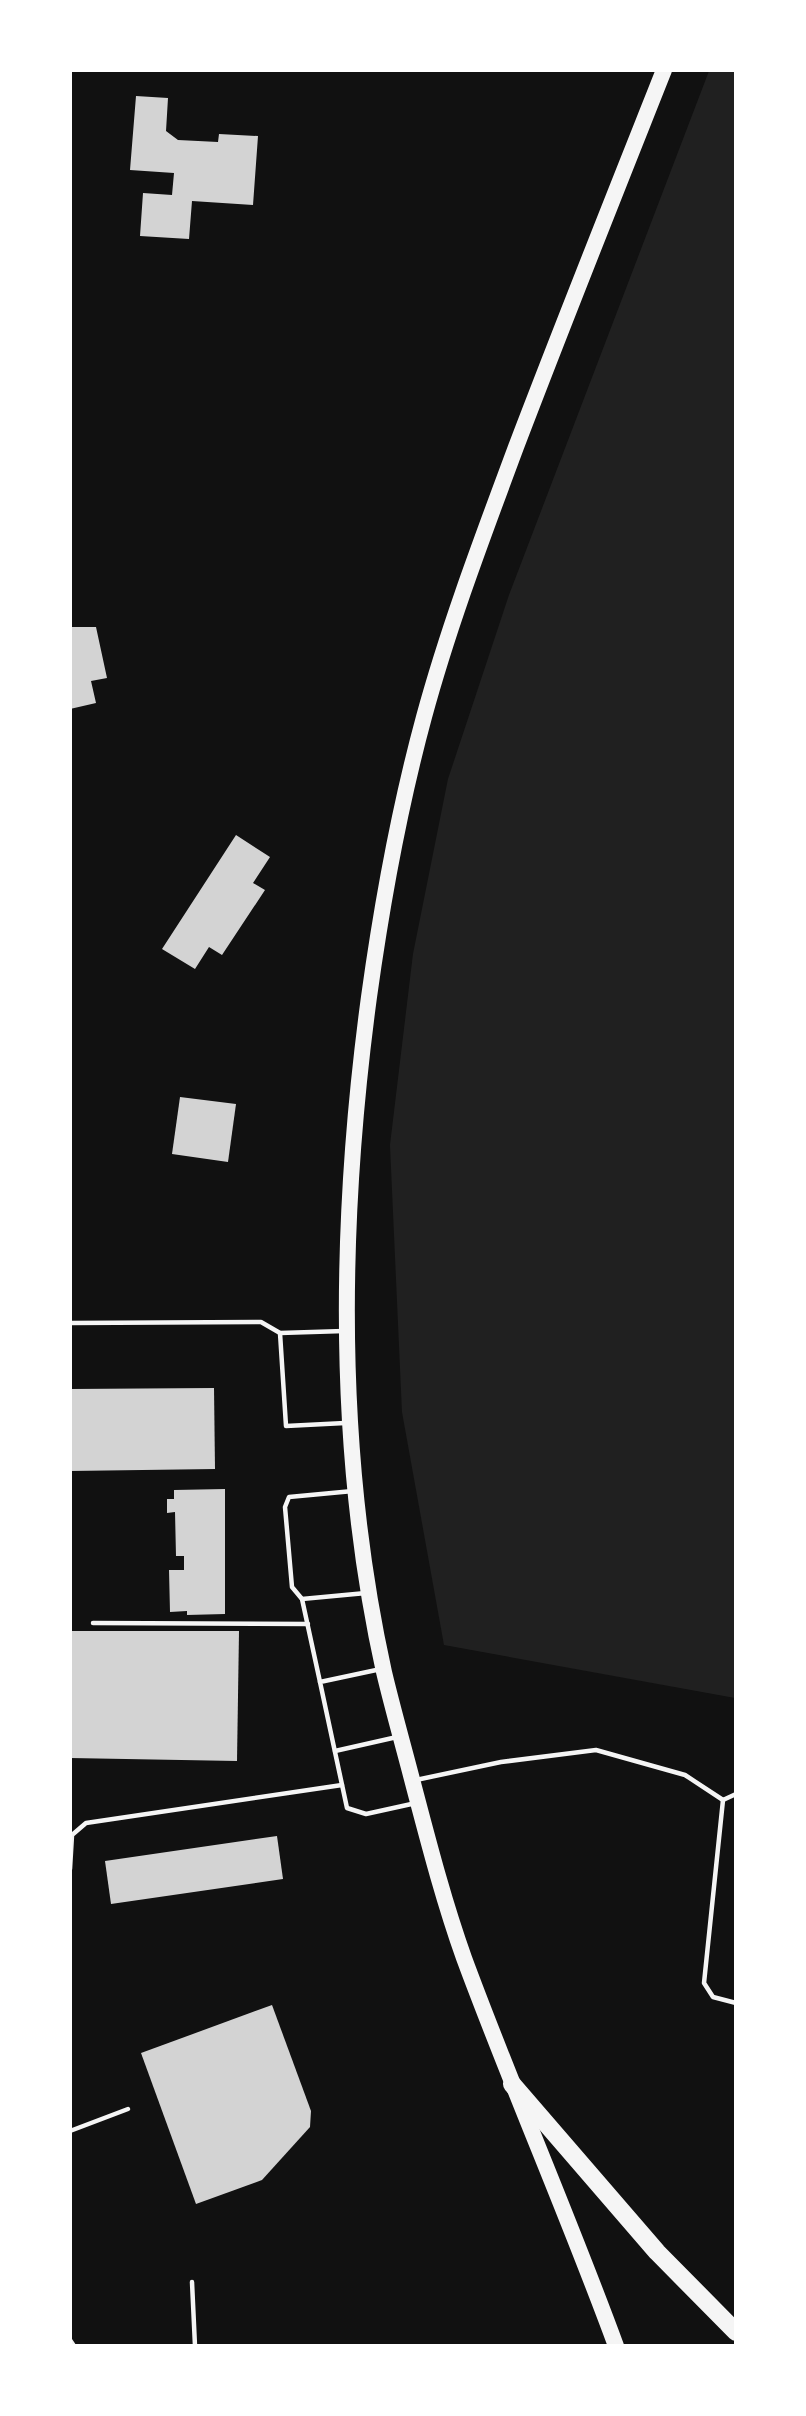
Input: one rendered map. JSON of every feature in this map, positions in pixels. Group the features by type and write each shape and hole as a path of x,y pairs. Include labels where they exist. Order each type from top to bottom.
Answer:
{"highway":[{"path":"616,2346 462,1952 400,1737 383,1668 369,1593 355,1491 346,1331 349,1230 357,1100 374,964 400,821 423,721 480,543 664,70"},
{"path":"512,2084 657,2252 735,2332"}],"lane":[{"path":"70,1323 261,1322 280,1332 346,1331"},
{"path":"280,1332 286,1426 351,1423"},
{"path":"355,1491 289,1497 285,1507 292,1587 302,1599 347,1808 366,1814 418,1803"},
{"path":"302,1599 369,1593"},
{"path":"93,1623 308,1624"},
{"path":"321,1682 383,1668"},
{"path":"335,1751 400,1737"},
{"path":"412,1781 501,1762 596,1750 685,1775 723,1800"},
{"path":"70,1869 72,1835 86,1823 342,1785"},
{"path":"723,1800 735,1794"},
{"path":"723,1800 704,1983 713,1997 735,2003"},
{"path":"71,2129 128,2109"},
{"path":"192,2282 195,2346"},
{"path":"70,2340 74,2346"}],"shaded area":[{"path":"709,71 736,71 735,1698 444,1645 402,1412 390,1145 413,954 448,779 509,595"}],"building":[{"path":"136,96 168,98 166,131 178,140 218,142 219,134 258,136 253,205 192,201 189,239 140,236 143,193 172,195 174,173 130,170"},
{"path":"70,627 96,627 107,678 91,681 96,703 70,709"},
{"path":"236,835 270,857 253,883 265,890 222,955 209,947 195,969 162,949"},
{"path":"180,1097 236,1104 228,1162 172,1154"},
{"path":"214,1388 215,1469 70,1471 70,1389"},
{"path":"225,1489 225,1614 187,1615 187,1611 170,1612 169,1570 184,1570 184,1556 176,1556 175,1512 167,1513 167,1499 174,1499 174,1490"},
{"path":"70,1631 239,1631 237,1761 70,1758"},
{"path":"277,1836 283,1879 111,1904 105,1861"},
{"path":"272,2005 311,2111 310,2127 262,2180 196,2204 141,2053"}]}
